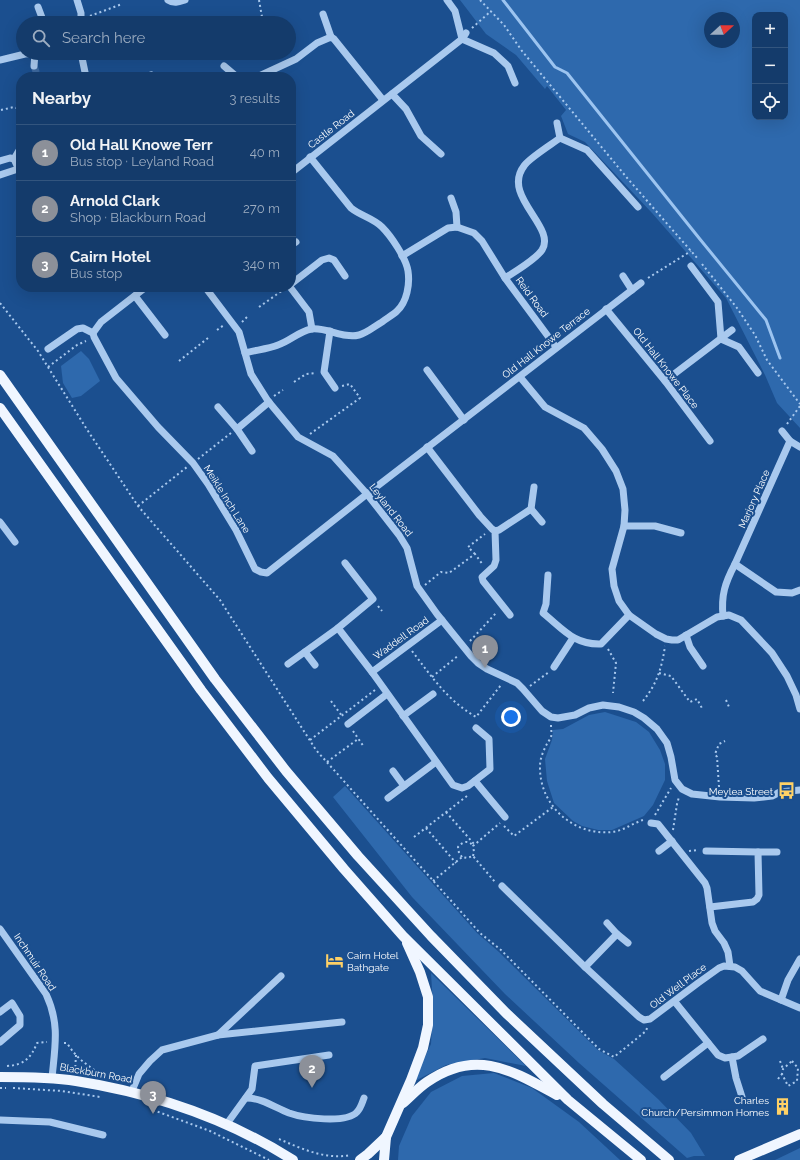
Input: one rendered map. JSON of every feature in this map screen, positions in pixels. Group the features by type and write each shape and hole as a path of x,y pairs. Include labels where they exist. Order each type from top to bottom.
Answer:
{"main road":[{"path":"0,375 216,679 286,771 358,856 431,936 506,1013 603,1104 669,1160"},
{"path":"0,408 201,690 268,778 344,869 403,936 568,1100 641,1160"},
{"path":"384,1160 386,1137 401,1105 423,1048 428,1025 428,997 420,972 403,936"},
{"path":"401,1105 426,1083 443,1073 465,1066 479,1064 499,1066 519,1074 568,1100"},
{"name":"Blackburn Road","path":"0,1077 52,1078 132,1091 194,1112 226,1125 275,1148 293,1160"},
{"path":"739,1160 800,1134"},
{"path":"360,1160 386,1137"}],"street":[{"path":"77,0 81,16"},
{"path":"168,0 174,2 185,0"},
{"path":"447,0 455,11 462,39 494,53 508,66 515,83"},
{"path":"38,7 41,16"},
{"path":"323,14 331,37 384,100"},
{"name":"Castle Road","path":"296,169 462,39 466,33"},
{"path":"296,59 317,43 331,37"},
{"path":"0,60 16,56"},
{"path":"34,66 35,60"},
{"path":"82,60 85,72"},
{"path":"268,72 294,60"},
{"path":"224,66 231,72"},
{"path":"392,94 406,109 422,136 441,154"},
{"path":"557,123 560,138 587,150 638,207"},
{"name":"Reid Road","path":"506,278 536,256 544,245 544,237 541,228 525,204 521,194 519,183 520,174 524,165 560,138"},
{"path":"245,353 279,345 300,332 312,329 350,336 360,335 375,327 398,310 405,299 408,287 408,270 402,256 391,238 373,219 356,212 351,208 310,157"},
{"path":"0,161 10,158 14,159"},
{"path":"14,159 16,163"},
{"path":"0,175 16,172"},
{"path":"402,256 448,228 457,227 456,212 451,198"},
{"name":"Reid Road","path":"457,227 474,233 482,241 506,278 556,347"},
{"path":"296,280 322,260 329,258 334,260 345,276"},
{"path":"691,266 718,302 721,339"},
{"path":"623,276 632,290"},
{"name":"Old Hall Knowe Terrace","path":"367,494 641,283"},
{"path":"48,349 76,329 83,328 93,335 101,322 140,292"},
{"name":"Leyland Road","path":"209,292 240,332 251,374 269,402 302,440 333,456 367,494 399,535 407,548 412,561 413,574 419,589 442,620 478,663 487,669 517,683 542,711 550,717"},
{"path":"292,292 308,312 312,329"},
{"path":"135,296 165,335"},
{"name":"Old Hall Knowe Place","path":"606,309 710,441"},
{"path":"664,381 732,330"},
{"path":"330,332 324,372 335,388"},
{"name":"Meikle Inch Lane","path":"93,335 116,378 158,427 193,463 208,484 232,524 255,569 267,573 367,494"},
{"path":"721,339 739,347 758,373"},
{"path":"426,370 464,420"},
{"path":"520,377 545,407 584,428 602,449 616,471 623,489 625,510 624,526 612,569 614,586 619,602 628,615 656,634 672,640 678,640 718,617 729,615 741,620 772,653 798,695 800,709"},
{"path":"237,429 269,402"},
{"path":"218,408 237,429 252,451"},
{"path":"782,431 790,441 800,447"},
{"name":"Marjory Place","path":"723,616 723,591 790,441"},
{"path":"427,448 493,530 496,560 494,566 482,577 482,581 510,615"},
{"path":"534,487 531,509 542,522"},
{"path":"493,530 499,530 531,509"},
{"path":"0,522 15,542"},
{"path":"624,526 655,526 681,533"},
{"path":"288,664 338,628 373,599 345,563"},
{"path":"735,564 776,592 792,593 800,590"},
{"path":"548,575 546,604 543,613 573,638 589,644 601,644 628,615"},
{"name":"Waddell Road","path":"372,672 442,620"},
{"name":"Waddell Road","path":"338,628 372,672 453,785 462,788"},
{"path":"686,635 690,647 703,666"},
{"path":"554,668 573,638"},
{"path":"305,652 315,665"},
{"path":"348,724 387,694"},
{"path":"403,716 433,694"},
{"path":"550,717 558,718 575,715 589,708 603,705 620,707 634,712 652,724 666,742 671,757 675,780 682,789 692,794 720,798 754,798 772,796 780,792 800,790"},
{"path":"462,788 468,786 490,769 489,739 476,728"},
{"path":"388,798 436,762"},
{"path":"393,771 404,786"},
{"path":"475,780 505,817"},
{"path":"651,822 658,824 705,883 715,931 724,943 728,952 730,966 742,971 760,992 800,1008"},
{"path":"658,851 672,841"},
{"path":"706,851 777,852"},
{"path":"710,907 753,902 757,899 759,895 758,852"},
{"name":"Old Well Place","path":"502,886 585,967 644,1020 650,1019 675,1002 719,968 730,966"},
{"path":"607,923 628,943"},
{"name":"Inchmuir Road","path":"0,929 46,994 52,1006 55,1019 56,1042 52,1078"},
{"path":"585,967 617,934"},
{"path":"781,1000 788,980 800,959"},
{"path":"218,1035 281,976"},
{"path":"675,1002 718,1055 725,1058 738,1056 763,1039"},
{"path":"0,1012 12,1003 20,1016 20,1026 0,1042"},
{"path":"132,1091 139,1074 162,1050 218,1035 342,1022"},
{"path":"664,1078 708,1043"},
{"path":"226,1125 252,1089 255,1066 329,1055"},
{"path":"732,1057 736,1078 743,1100"},
{"path":"246,1098 254,1098 265,1101 289,1113 321,1120 353,1115 360,1109 364,1098"},
{"path":"0,1120 50,1122 103,1135"}],"path":[{"path":"259,0 262,16"},
{"path":"93,16 122,4"},
{"path":"466,33 491,11"},
{"path":"1,110 16,108"},
{"path":"641,283 691,251"},
{"path":"259,307 281,292"},
{"path":"0,303 38,351 86,428 138,506 220,600 316,750 480,933 501,950 599,1048 614,1057 646,1031 650,1019"},
{"path":"237,327 249,315"},
{"path":"48,367 93,335"},
{"path":"180,361 208,338"},
{"path":"294,382 306,374 324,372"},
{"path":"302,440 360,398 350,384 335,388"},
{"path":"782,431 800,406"},
{"path":"488,571 468,546 493,530"},
{"path":"419,589 440,572 449,573 474,554"},
{"path":"432,677 465,648 503,605"},
{"path":"643,701 656,682 662,665 666,639"},
{"path":"603,642 616,663 613,693"},
{"path":"408,646 448,697 461,708 476,717 507,679"},
{"path":"524,690 554,668"},
{"path":"659,673 671,676 690,702 697,699 703,710"},
{"path":"310,740 381,686"},
{"path":"331,700 342,715"},
{"path":"726,700 730,707"},
{"path":"550,717 551,737 540,763 540,774 543,788 556,811 580,827 597,832 614,832 644,820 651,822 675,780"},
{"path":"327,763 358,739"},
{"path":"719,787 717,757 715,754 719,744 725,741"},
{"path":"414,837 467,796 462,788"},
{"path":"672,841 677,804 682,789"},
{"path":"474,846 500,822 514,836 553,807"},
{"path":"446,812 474,846 472,856"},
{"path":"426,828 456,863"},
{"path":"472,856 467,858 462,857 459,854 458,847 461,843 466,842 471,843 474,846"},
{"path":"683,855 691,850 706,851"},
{"path":"472,856 497,884 502,886"},
{"path":"433,881 462,857"},
{"path":"6,1066 16,1065 26,1060 33,1053 37,1042 68,1043 76,1055"},
{"path":"778,1079 782,1074 783,1069 780,1061"},
{"path":"782,1074 788,1086 797,1081 799,1076 798,1068 792,1061 783,1069"},
{"path":"0,1088 62,1091 106,1098"},
{"path":"149,1108 210,1131 269,1160"}],"shaded area":[{"path":"460,0 800,0 800,428 777,403 765,375 726,298 652,213 585,142 568,134 561,116 566,110 547,86 545,89 516,55 486,34"},
{"path":"81,351 89,359 100,381 81,396 72,398 63,383 61,366"},
{"path":"605,712 636,722 649,732 660,750 665,764 665,780 653,805 644,816 612,830 598,830 582,826 573,821 554,803 547,781 545,759 552,740 553,730 563,729 589,715"},
{"path":"345,786 477,933 499,952 598,1050 614,1059 658,1099 691,1133 705,1156 694,1156 687,1158 579,1063 505,994 412,897 333,797"},
{"path":"431,973 526,1066 485,1058 446,1065 413,1082 431,1044 433,1005"},
{"path":"494,1073 532,1088 579,1122 620,1160 398,1160 399,1146 412,1116 431,1092 462,1076"},
{"path":"800,1148 800,1160 775,1160"}],"waterway":[{"path":"503,0 555,67 567,73 766,320 780,358"}],"tunnel":[{"path":"34,66 36,72"}],"place":[{"name":"Old Hall Knowe Terr","path":"485,668"},
{"name":"Meylea Street","path":"786,791"},
{"name":"Cairn Hotel Bathgate","path":"334,961"},
{"name":"Arnold Clark","path":"312,1088"},
{"name":"Charles Church/Persimmon Homes","path":"782,1106"},
{"name":"Cairn Hotel","path":"153,1114"}]}
